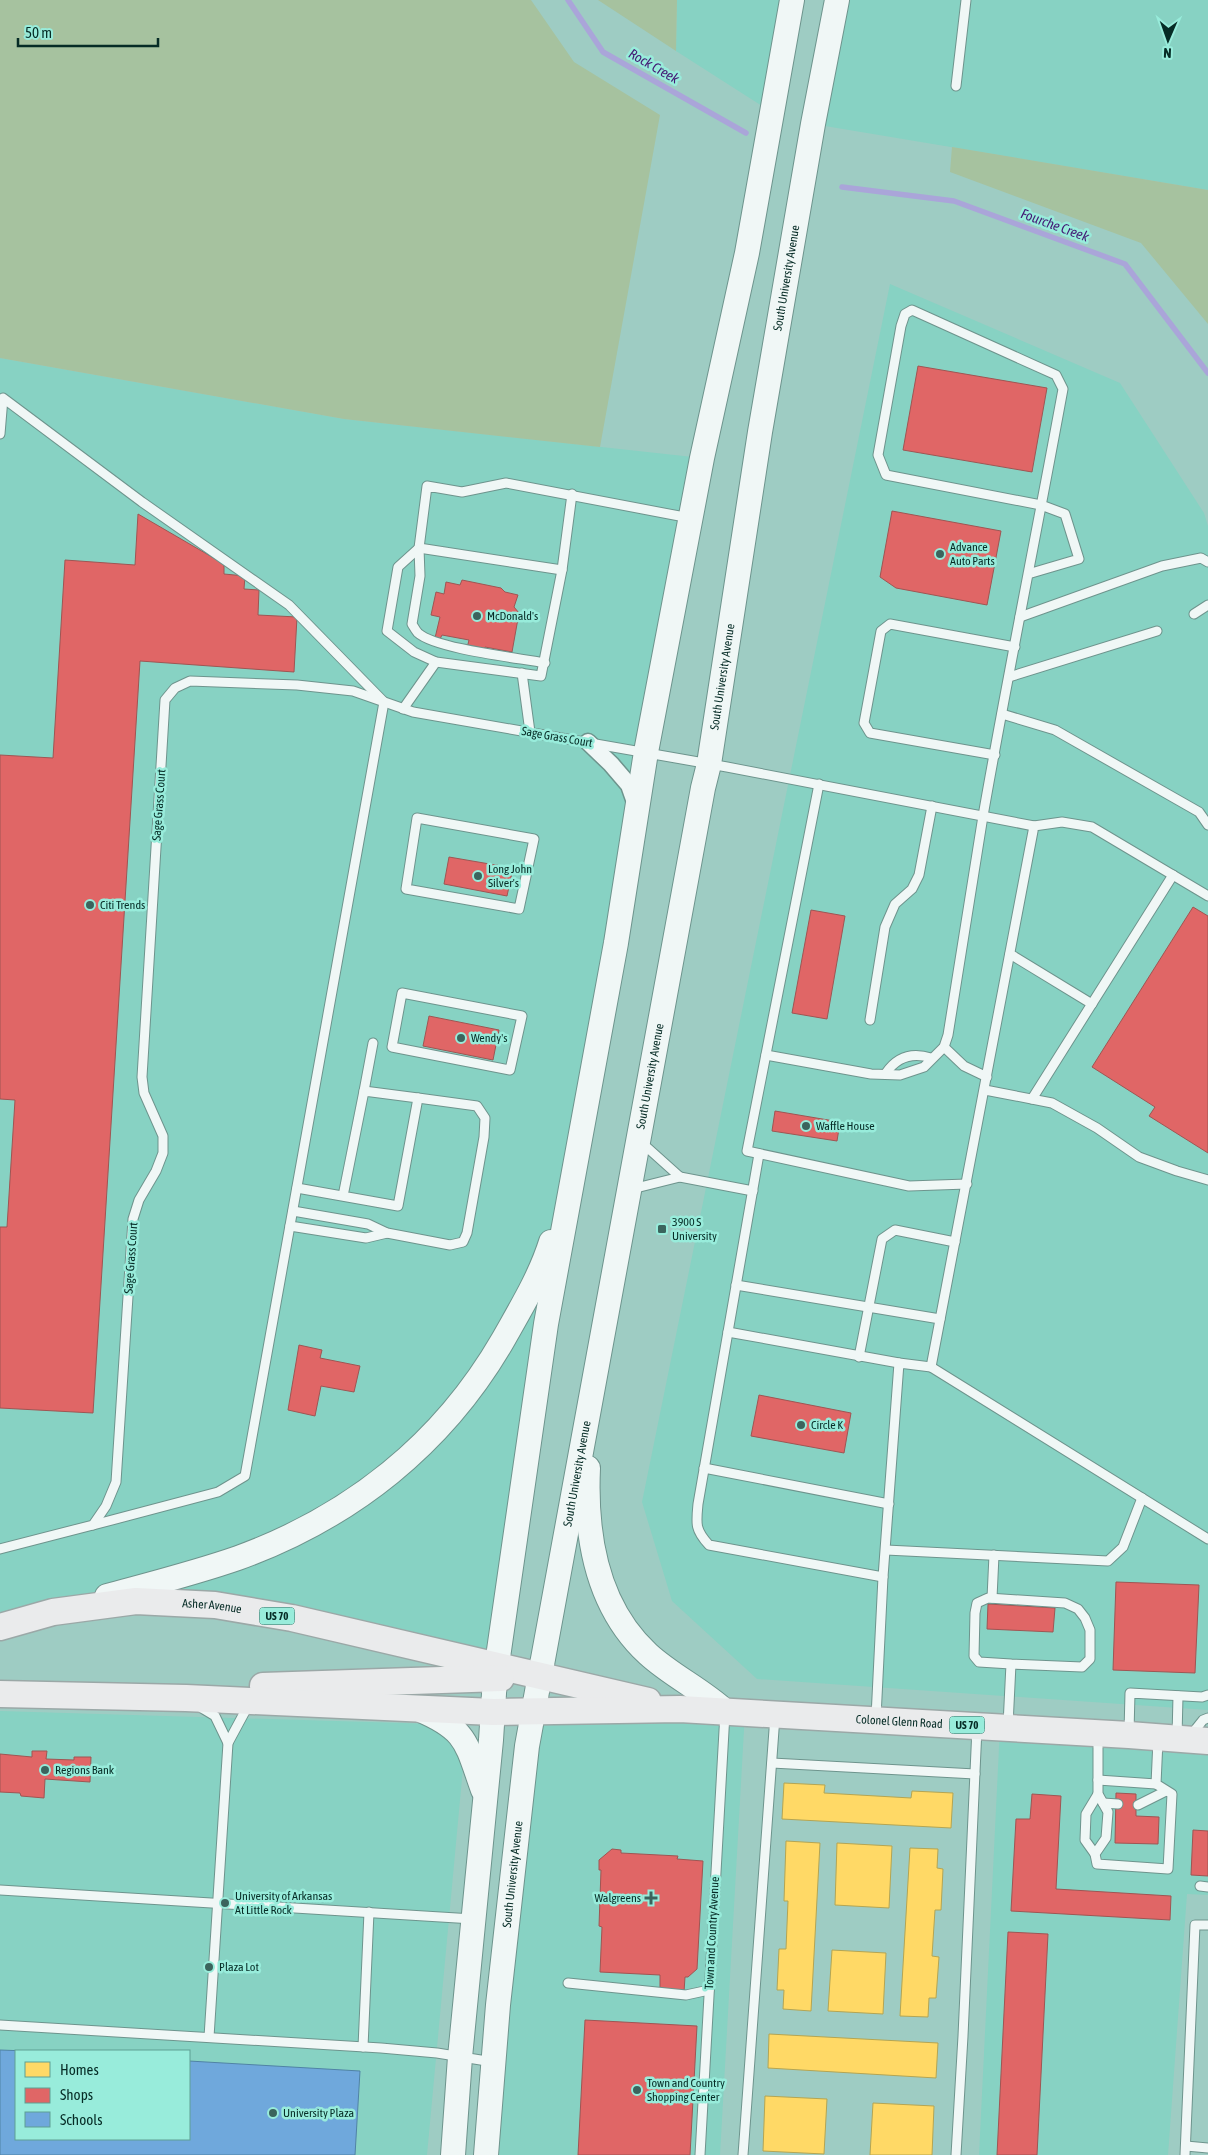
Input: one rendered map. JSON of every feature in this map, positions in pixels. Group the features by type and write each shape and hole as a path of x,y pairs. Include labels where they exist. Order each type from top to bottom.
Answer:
{"main road":[{"path":"453,2155 460,2057 486,1797 495,1672 546,1324 616,943 646,752 690,518 747,253 792,0"},
{"name":"South University Avenue","path":"486,2155 498,2005 521,1788 533,1712 592,1401 703,788 709,764 760,432 837,0"},
{"path":"53,1612 188,1575 273,1544 332,1514 389,1475 439,1429 486,1370 534,1283 548,1250 577,1156"},
{"path":"592,1401 588,1490 594,1555 609,1603 630,1635 648,1654 713,1700 725,1711"},
{"name":"Asher Avenue","path":"0,1627 53,1612 136,1601 215,1605 292,1618 495,1672"},
{"name":"Colonel Glenn Road","path":"186,1698 252,1686 495,1672 570,1681 680,1709"},
{"name":"US 70","path":"0,1694 186,1698 418,1709 533,1712"},
{"path":"418,1709 438,1717 452,1726 463,1737 486,1797"},
{"name":"Colonel Glenn Road","path":"533,1712 680,1709 775,1713 1183,1740"}],"street":[{"path":"588,742 629,785 636,807"}],"lane":[{"path":"956,86 966,0"},
{"path":"766,1055 871,1074 886,1073 900,1075 924,1067 944,1047 948,1035 983,816 995,755 1020,616 1028,574 1041,505 1063,389 1056,375 912,310 905,314 901,326 878,455 886,475 1041,505 1065,514 1079,559 1028,574"},
{"path":"0,434 3,398 142,502 289,605 384,702 244,1476 218,1492 0,1549"},
{"path":"545,663 472,651 431,641 418,633 412,624 420,576 419,548 427,486 462,492 506,482 690,518"},
{"path":"419,548 398,567 387,631 414,652 436,662 542,676 562,570 572,494"},
{"path":"419,548 562,570"},
{"path":"1020,616 1162,566 1201,558 1208,562"},
{"path":"1194,614 1208,605"},
{"path":"995,755 870,733 864,723 880,631 890,624 1015,647"},
{"path":"1009,677 1157,631"},
{"path":"403,709 436,662"},
{"path":"522,673 530,732"},
{"name":"Sage Grass Court","path":"93,1525 106,1506 116,1482 133,1219 139,1200 156,1170 162,1153 163,1136 144,1093 142,1077 165,700 175,688 190,681 297,685 353,691 413,712 646,752 1034,826 1062,822 1092,827 1208,896"},
{"path":"1002,714 1055,730 1199,812 1208,825"},
{"path":"818,784 747,1151 909,1186 967,1184"},
{"path":"870,1020 885,927 895,904 912,889 919,875 932,806"},
{"path":"418,818 534,839 519,909 406,889 418,818"},
{"path":"931,1367 1034,826"},
{"path":"1032,1099 1173,875"},
{"path":"1010,954 1092,1004"},
{"path":"402,993 522,1016 510,1070 392,1047 402,993"},
{"path":"343,1196 373,1043"},
{"path":"944,1047 964,1066 987,1077"},
{"path":"886,1073 894,1061 919,1054 931,1058"},
{"path":"985,1090 1052,1103 1097,1128 1139,1157 1208,1180"},
{"path":"293,1210 368,1224 387,1234 450,1245 463,1242 467,1233 484,1137 485,1118 477,1106 364,1091"},
{"path":"297,1188 398,1206 418,1098"},
{"path":"638,1140 680,1177"},
{"path":"760,1154 704,1468 696,1525 700,1536 709,1545 883,1576"},
{"path":"629,1189 680,1177 753,1191"},
{"path":"290,1226 366,1238 387,1234"},
{"path":"859,1357 882,1239 895,1230 955,1242"},
{"path":"736,1285 940,1319"},
{"path":"728,1332 859,1357 931,1367 1208,1539"},
{"path":"876,1720 883,1576 899,1363"},
{"path":"704,1468 889,1504"},
{"path":"886,1550 1108,1561 1123,1548 1142,1498"},
{"path":"992,1598 994,1555"},
{"path":"992,1598 1065,1603 1078,1609 1085,1618 1090,1630 1090,1659 1082,1668 979,1662 974,1656 975,1613 978,1603 992,1598"},
{"path":"1008,1728 1011,1664"},
{"path":"1128,1735 1130,1693 1202,1697 1208,1695"},
{"path":"1178,1696 1183,1740"},
{"path":"186,1698 215,1716 228,1743"},
{"path":"209,2037 216,1903 228,1743 251,1701"},
{"name":"Town and Country Avenue","path":"700,2155 725,1711"},
{"path":"743,2155 775,1713"},
{"path":"1156,1784 1183,1740 1203,1720 1208,1718"},
{"path":"956,2155 977,1726"},
{"path":"1096,1854 1106,1838 1108,1812 1098,1794 1098,1733"},
{"path":"772,1763 975,1774"},
{"path":"1098,1780 1156,1784 1172,1794 1168,1869 1097,1864 1096,1854 1085,1840 1086,1814 1098,1794"},
{"path":"1138,1805 1166,1790"},
{"path":"1103,1803 1118,1804"},
{"path":"0,1890 473,1919"},
{"path":"363,2047 369,1912"},
{"path":"1208,1926 1195,1925 1185,2151 1208,2148"},
{"path":"568,1983 686,1995 709,1990"},
{"path":"0,2025 363,2047 494,2062"}],"shaded area":[{"path":"0,0 531,0 574,62 660,115 600,447 344,419 0,358"},
{"path":"598,0 677,0 676,51"},
{"path":"677,0 792,0 773,113 676,51"},
{"path":"837,0 1208,0 1208,190 813,124"},
{"path":"952,147 1208,190 1208,324 1141,243 950,172"},
{"path":"890,284 1120,383 1204,513 1208,526 1208,1710 757,1679 672,1601 642,1502"},
{"path":"0,358 344,419 702,458 496,1666 172,1603 0,1630"},
{"name":"University of Arkansas At Little Rock","path":"0,1711 467,1725 427,2155 0,2155"},
{"path":"533,1712 745,1712 720,2155 487,2155"},
{"path":"1000,1727 1208,1741 1208,1895 1187,1894 1168,2155 979,2155"}],"building: Homes":[{"path":"784,1783 825,1785 824,1793 911,1798 912,1791 953,1793 951,1828 782,1819"},
{"path":"786,1841 820,1843 811,2011 783,2009 784,1990 777,1990 779,1949 786,1949 788,1901 784,1901"},
{"path":"837,1843 892,1846 889,1908 835,1905"},
{"path":"910,1848 938,1849 937,1868 943,1869 941,1910 935,1910 932,1956 939,1957 936,1998 929,1998 928,2017 900,2016"},
{"path":"832,1950 886,1953 883,2014 828,2011"},
{"path":"769,2034 938,2043 936,2078 768,2068"},
{"path":"765,2096 827,2099 824,2154 763,2151"},
{"path":"873,2103 934,2106 932,2155 870,2155"}],"building: Shops":[{"path":"918,366 1047,388 1032,472 903,450"},
{"name":"Advance Auto Parts","path":"892,511 1001,531 987,605 896,588 880,577"},
{"path":"138,514 224,564 224,574 245,576 244,589 259,590 258,615 297,617 294,672 140,661 93,1413 0,1408 0,1227 7,1227 15,1100 0,1099 0,755 53,758 65,560 135,565"},
{"name":"McDonald's","path":"462,580 501,588 505,592 518,595 514,607 519,613 512,652 485,647 484,651 467,648 469,640 442,635 440,639 435,638 440,617 431,615 436,592 444,594 446,582 460,585"},
{"name":"Long John Silver's","path":"449,857 513,868 507,896 444,884"},
{"path":"1193,907 1208,916 1208,1153 1149,1116 1155,1107 1092,1067"},
{"path":"811,910 845,916 827,1019 792,1013"},
{"name":"Wendy's","path":"429,1016 499,1030 493,1060 423,1046"},
{"name":"Waffle House","path":"775,1111 840,1122 837,1141 772,1131"},
{"path":"299,1345 322,1350 320,1358 360,1366 354,1392 321,1386 315,1416 288,1410"},
{"name":"Circle K","path":"759,1395 851,1413 844,1453 751,1436"},
{"path":"1116,1582 1199,1585 1195,1673 1113,1670"},
{"path":"988,1604 1055,1608 1053,1632 987,1629"},
{"name":"Regions Bank","path":"32,1751 47,1751 46,1759 74,1760 74,1757 91,1757 90,1782 45,1779 44,1798 21,1796 20,1793 0,1792 0,1754 32,1757"},
{"path":"1116,1793 1136,1794 1136,1816 1159,1817 1158,1844 1115,1843"},
{"path":"1032,1794 1061,1796 1056,1889 1171,1896 1170,1920 1011,1911 1016,1819 1030,1819"},
{"path":"1193,1830 1208,1831 1208,1876 1191,1875"},
{"name":"Walgreens","path":"612,1849 621,1850 621,1853 678,1856 677,1859 703,1861 697,1969 688,1977 685,1977 684,1992 660,1991 660,1975 600,1972 602,1927 599,1926 601,1870 599,1870 599,1860"},
{"path":"1008,1932 1048,1934 1037,2155 997,2155"},
{"name":"Town and Country Shopping Center","path":"585,2020 697,2026 690,2155 578,2155"}],"building: Schools":[{"name":"University Plaza","path":"0,2050 15,2051 15,2140 190,2140 190,2061 360,2071 355,2155 0,2155"}],"waterway":[{"name":"Rock Creek","path":"568,0 603,52 746,133"},
{"name":"Fourche Creek","path":"842,187 954,201 1125,264 1208,373"}],"place":[{"name":"Advance Auto Parts","path":"940,554"},
{"name":"McDonald's","path":"477,616"},
{"name":"Long John Silver's","path":"478,876"},
{"name":"Citi Trends","path":"90,905"},
{"name":"Wendy's","path":"461,1038"},
{"name":"Waffle House","path":"806,1126"},
{"name":"3900 S University","path":"662,1229"},
{"name":"Circle K","path":"801,1425"},
{"name":"Regions Bank","path":"45,1770"},
{"name":"Walgreens","path":"651,1898"},
{"name":"University of Arkansas At Little Rock","path":"225,1903"},
{"name":"Plaza Lot","path":"209,1967"},
{"name":"Town and Country Shopping Center","path":"637,2090"},
{"name":"University Plaza","path":"273,2113"}]}
